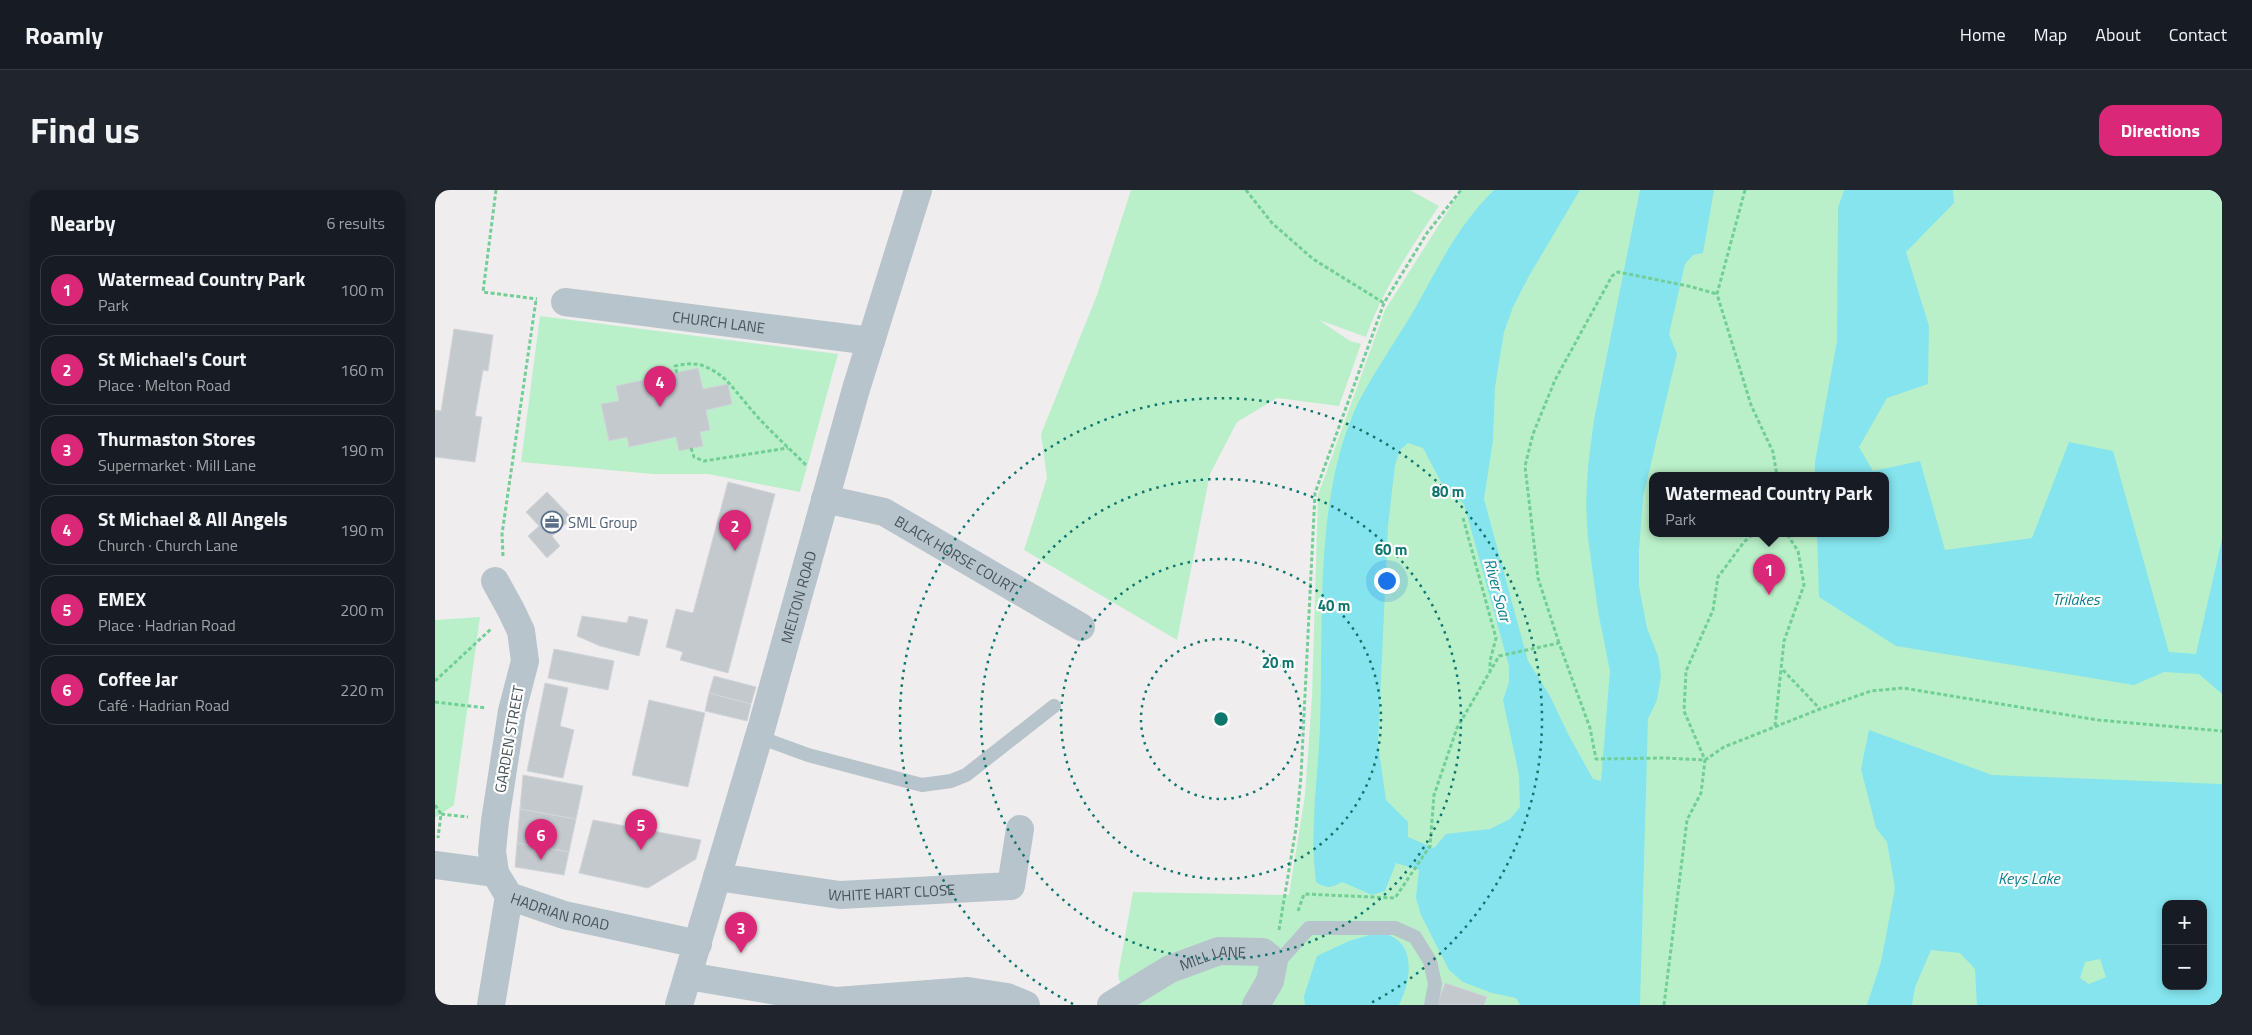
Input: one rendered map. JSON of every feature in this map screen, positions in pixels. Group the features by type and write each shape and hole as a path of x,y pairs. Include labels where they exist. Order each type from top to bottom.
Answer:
{"street":[{"name":"MELTON ROAD","path":"679,1005 759,737 871,341 919,190"},
{"name":"CHURCH LANE","path":"565,302 871,341"},
{"name":"BLACK HORSE COURT","path":"827,493 885,512 1081,628"},
{"name":"GARDEN STREET","path":"495,873 491,851 511,711 525,660 521,631 502,594"},
{"name":"WHITE HART CLOSE","path":"717,877 840,895 1011,886 1020,829"},
{"path":"435,865 495,873"},
{"name":"HADRIAN ROAD","path":"495,873 509,896 564,915 698,944"},
{"path":"491,1005 509,896"},
{"name":"MILL LANE","path":"1111,1005 1170,970 1219,951 1263,952 1273,965"},
{"path":"1256,1005 1270,981 1273,965"},
{"path":"688,976 836,1001 968,990 1007,997 1026,1005"}],"lane":[{"path":"759,737 808,755 914,783 933,785 966,775 1054,706"},
{"path":"1273,965 1309,928 1395,928 1415,937 1430,961 1435,984 1431,1005"}],"path":[{"path":"496,190 483,292 565,302"},
{"path":"1246,190 1272,223 1313,259 1384,303"},
{"path":"1273,965 1296,828 1301,776 1315,493 1384,303 1427,233 1461,190"},
{"path":"1745,190 1717,294 1751,404 1773,452 1776,472"},
{"path":"1717,294 1688,286 1618,272 1612,276 1555,380 1533,434 1525,466 1538,578 1590,728 1596,759 1664,758 1705,760 1723,747 1820,709 1871,691 1903,688 2098,720 2222,731"},
{"path":"435,681 502,594 506,575 501,550 502,534 536,299"},
{"path":"677,373 675,366 690,364 704,366 721,376 732,385 827,493"},
{"path":"691,448 694,457 704,461 789,448"},
{"path":"1463,518 1496,638 1490,661 1490,670"},
{"path":"1664,1005 1687,820 1701,793 1705,760 1684,710 1685,671 1713,610 1718,577 1750,537"},
{"path":"1775,727 1784,641 1804,585 1798,551 1789,537"},
{"path":"1415,868 1430,846 1434,795 1457,728 1490,670 1499,656 1559,643"},
{"path":"1782,669 1820,709"},
{"path":"435,702 511,711"},
{"path":"435,805 441,814"}],"green space":[{"path":"1131,190 1410,190 1439,206 1389,286 1366,337 1319,320 1350,341 1361,344 1339,406 1277,398 1237,422 1210,474 1177,640 1024,550 1047,478 1041,434 1097,295"},
{"path":"1461,190 2222,190 2222,1005 1126,1005 1118,975 1133,892 1289,895 1305,795 1312,696 1318,495 1385,310"},
{"path":"540,316 838,354 800,492 708,474 653,474 521,462"},
{"path":"480,617 454,805 435,818 435,620"}],"water":[{"name":"River Soar","path":"1494,190 1580,190 1529,276 1513,307 1504,332 1495,387 1493,440 1484,499 1528,661 1550,696 1593,779 1601,781 1610,671 1598,611 1588,538 1586,504 1588,466 1594,420 1640,190 1714,190 1703,253 1693,255 1685,264 1669,334 1677,354 1643,497 1639,551 1639,586 1647,628 1658,656 1661,676 1657,700 1648,719 1640,1005 1520,1005 1516,998 1492,993 1463,982 1449,970 1421,915 1416,898 1419,870 1396,863 1385,891 1372,895 1342,882 1329,887 1316,882 1313,843 1320,727 1322,604 1327,520 1334,479 1344,440 1358,403 1449,248 1481,204","holes":["1408,443 1423,448 1448,495 1455,496 1464,504 1509,666 1509,682 1503,700 1519,775 1520,807 1510,819 1490,829 1446,834 1434,848 1408,837 1408,822 1386,800 1378,744 1388,526 1395,465 1400,450"]},
{"name":"Trilakes","path":"1844,190 1953,190 1954,203 1906,252 1929,326 1928,384 1887,398 1859,447 1873,471 1920,461 1945,550 2032,538 2069,442 2113,451 2169,652 2196,654 2222,539 2222,694 2199,674 2164,672 2134,685 1896,646 1819,597 1817,537 1889,537 1889,472 1815,472 1815,462 1837,341 1838,208"},
{"name":"Keys Lake","path":"1869,730 1992,775 2222,784 2222,1005 1977,1005 1975,969 1960,953 1931,950 1915,987 1912,1005 1867,1005 1881,962 1895,888 1887,842 1876,828 1861,769","holes":["2100,959 2106,977 2089,984 2080,978 2085,962"]},
{"path":"1376,933 1399,941 1405,949 1409,970 1404,994 1399,1005 1305,1005 1304,996 1317,956 1349,941"}],"building":[{"path":"454,329 493,335 488,371 483,370 475,416 482,417 475,462 435,457 435,410 441,411"},
{"path":"698,368 703,389 728,384 732,404 706,410 710,430 700,432 703,446 679,451 676,437 629,447 627,437 609,441 601,404 619,401 616,386"},
{"path":"728,482 775,494 728,673 680,660 683,652 666,647 676,609 693,613"},
{"name":"SML Group","path":"547,492 572,518 552,536 560,546 547,558 528,536 539,526 526,512"},
{"path":"582,616 627,623 629,616 648,620 639,656 600,646 577,636"},
{"path":"554,649 614,661 608,690 548,678"},
{"path":"714,676 756,687 751,704 709,693"},
{"path":"545,683 568,688 560,726 574,730 563,778 527,771"},
{"path":"709,693 751,704 747,721 705,711"},
{"path":"649,700 705,713 688,787 632,775"},
{"path":"523,775 583,786 576,819 520,809"},
{"path":"520,809 576,819 569,852 517,843"},
{"path":"593,820 701,840 696,859 648,888 579,873"},
{"path":"517,843 569,852 564,875 515,867"},
{"path":"1445,983 1487,997 1484,1005 1437,1005"}],"place":[{"name":"St Michael & All Angels","path":"660,407"},
{"name":"SML Group","path":"552,522"},
{"name":"St Michael's Court","path":"735,551"},
{"name":"Watermead Country Park","path":"1769,595"},
{"name":"EMEX","path":"641,850"},
{"name":"Coffee Jar","path":"541,860"},
{"name":"Thurmaston Stores","path":"741,953"}]}
